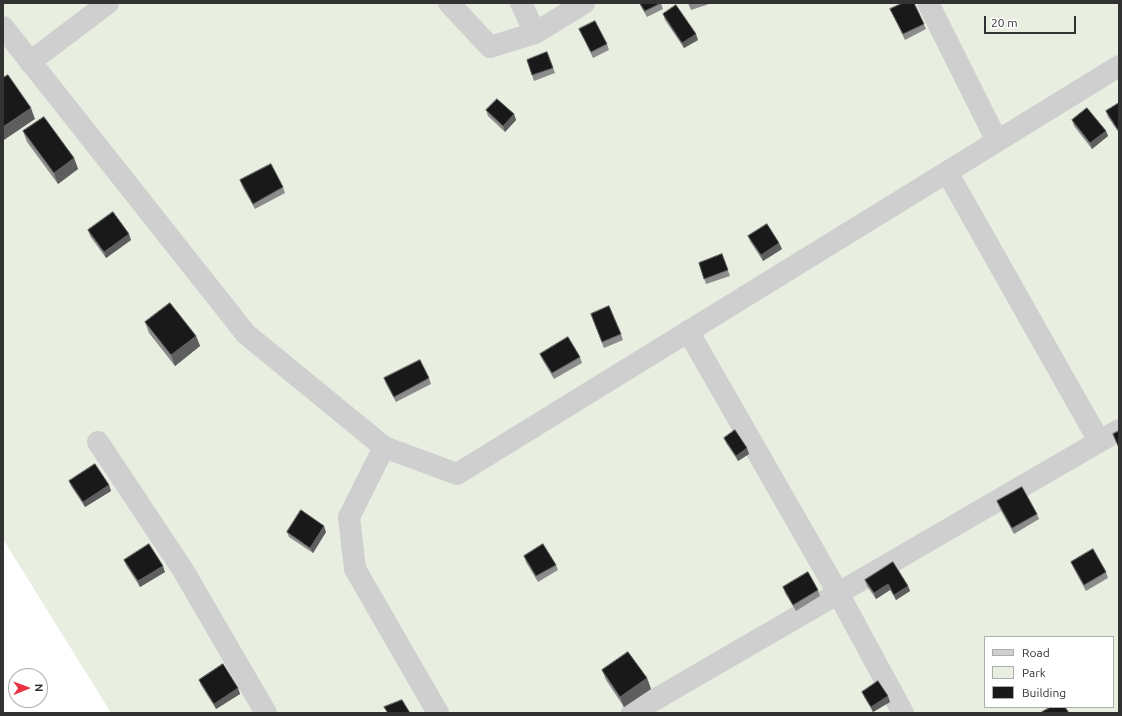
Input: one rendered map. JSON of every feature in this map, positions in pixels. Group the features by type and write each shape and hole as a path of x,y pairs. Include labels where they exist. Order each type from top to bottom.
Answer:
{"street":[{"path":"30,62 108,3"},
{"path":"449,3 490,46 535,33 584,3"},
{"path":"520,3 535,33"},
{"path":"928,3 997,141"},
{"path":"3,27 246,334 384,447 457,474 1119,66"},
{"path":"947,172 1099,442"},
{"path":"688,332 838,593 903,713"},
{"path":"632,713 1119,430"},
{"path":"98,442 183,570 266,713"},
{"path":"384,447 349,517 355,569 438,713"}],"green space":[{"path":"3,3 1119,3 1119,713 111,713 3,539"}],"building":[{"path":"640,3 661,3 645,11"},
{"path":"903,3 914,3 924,24 903,34 890,9"},
{"path":"676,5 696,34 682,43 663,14"},
{"path":"595,21 607,44 591,52 579,29"},
{"path":"547,52 553,68 532,75 527,60"},
{"path":"8,75 31,108 3,127 3,78"},
{"path":"497,99 514,114 503,126 486,110"},
{"path":"1119,103 1119,129 1118,130 1106,111"},
{"path":"1087,108 1106,131 1090,143 1072,120"},
{"path":"44,117 74,158 54,173 23,131"},
{"path":"271,164 283,187 253,204 240,180"},
{"path":"113,212 129,234 104,252 88,230"},
{"path":"767,224 779,243 761,255 748,236"},
{"path":"722,254 728,270 704,279 699,263"},
{"path":"170,303 196,336 171,355 145,322"},
{"path":"609,306 621,334 602,342 591,314"},
{"path":"568,337 580,357 552,373 540,354"},
{"path":"420,360 429,378 394,397 384,378"},
{"path":"735,430 747,448 736,456 724,438"},
{"path":"1119,431 1119,448 1113,434"},
{"path":"95,464 109,485 83,502 69,481"},
{"path":"1022,487 1037,514 1012,528 997,501"},
{"path":"301,510 324,526 310,548 287,532"},
{"path":"149,544 163,566 138,581 124,560"},
{"path":"543,544 556,565 536,576 524,556"},
{"path":"1093,549 1106,572 1084,585 1071,562"},
{"path":"893,562 908,586 894,595 888,584 874,593 865,580"},
{"path":"808,572 818,590 793,605 783,587"},
{"path":"628,652 647,678 620,697 602,670"},
{"path":"223,664 238,688 214,704 199,680"},
{"path":"878,681 888,696 871,707 862,692"},
{"path":"402,700 410,713 388,713 384,707"},
{"path":"1049,708 1066,708 1069,713 1043,713 1042,712"}]}
